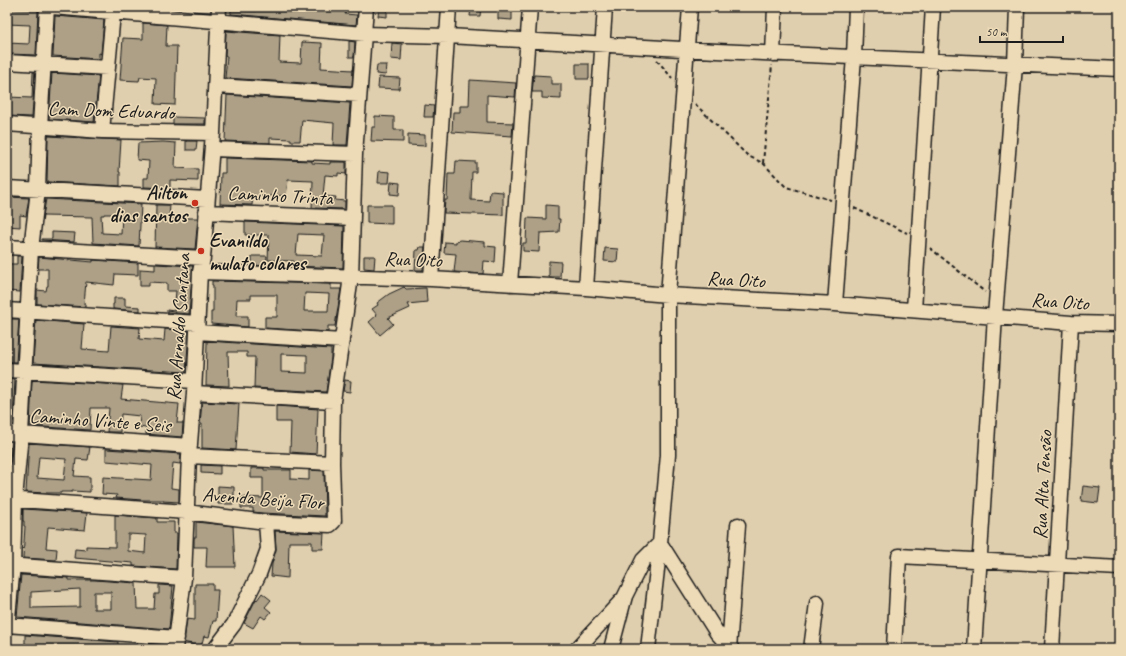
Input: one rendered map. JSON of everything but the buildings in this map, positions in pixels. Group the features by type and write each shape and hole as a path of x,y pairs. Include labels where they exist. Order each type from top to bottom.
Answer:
{"street":[{"path":"47,7 38,190 31,249 22,434 11,499 7,626 176,643"},
{"path":"53,7 364,34 448,36 773,54 1119,70"},
{"name":"Rua Arnaldo Santana","path":"176,643 184,578 189,451 200,272 203,258 214,133 218,7"},
{"name":"Avenida Beija Flor","path":"11,499 186,512 266,522 330,525 334,521 332,463 333,401 351,277 355,154 366,7"},
{"path":"431,279 449,7"},
{"path":"510,284 530,7"},
{"path":"586,288 605,7"},
{"path":"648,649 668,455 668,295 688,49 690,7"},
{"path":"773,54 775,7"},
{"path":"835,304 854,58 856,7"},
{"path":"914,310 933,7"},
{"path":"974,649 995,316 1016,65 1017,7"},
{"path":"102,130 113,13"},
{"path":"7,62 108,68"},
{"path":"216,86 359,95"},
{"name":"Cam Dom Eduardo","path":"7,124 102,130 214,133"},
{"path":"212,149 355,154"},
{"name":"Caminho Trinta","path":"7,188 353,218"},
{"path":"7,247 203,258"},
{"name":"Rua Oito","path":"200,272 431,279 586,288 668,295 835,304 1071,322 1119,324"},
{"path":"7,310 342,341"},
{"name":"Rua Alta Tensão","path":"1052,649 1071,322"},
{"path":"7,370 333,401"},
{"name":"Caminho Vinte e Seis","path":"7,433 332,463"},
{"path":"215,649 234,624 259,574 268,549 266,522"},
{"path":"730,648 738,525"},
{"path":"611,649 625,596 643,560 660,543"},
{"path":"660,543 716,633 730,648"},
{"path":"894,649 899,556 1119,568"},
{"path":"10,565 184,578"},
{"path":"577,649 625,596"},
{"path":"811,649 817,603"}],"path":[{"path":"646,47 684,93 748,156 763,163 786,187 832,200"},
{"path":"763,163 773,54"},
{"path":"854,208 919,238 988,294"}],"place":[{"name":"Ailton dias santos","path":"195,203"},
{"name":"Evanildo mulato colares","path":"201,251"}]}
